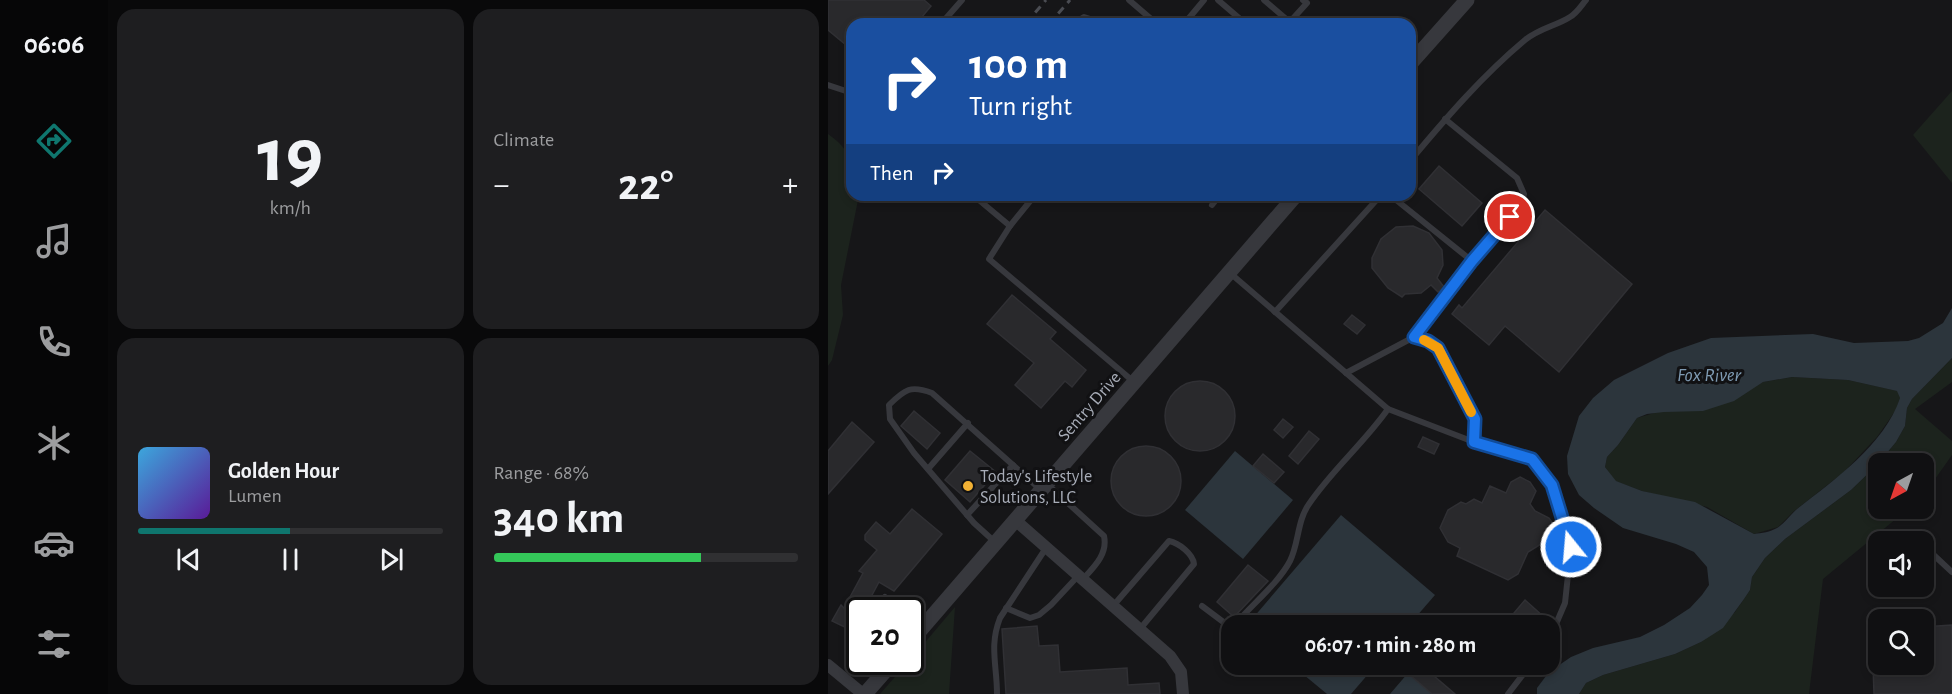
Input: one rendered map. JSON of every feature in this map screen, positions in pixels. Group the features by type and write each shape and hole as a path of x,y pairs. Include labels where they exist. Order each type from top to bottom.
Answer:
{"street":[{"path":"1416,57 1467,0"},
{"name":"Sentry Drive","path":"924,616 996,543 1291,201"},
{"path":"1015,520 1140,629 1177,665 1181,672 1183,694"},
{"path":"828,665 864,694 881,675"}],"lane":[{"path":"946,18 962,0"},
{"path":"1128,0 1150,18"},
{"path":"1189,18 1204,0"},
{"path":"1218,0 1239,18"},
{"path":"1264,0 1284,18"},
{"path":"1416,153 1501,61 1529,37 1573,15 1586,0"},
{"path":"1294,18 1306,1"},
{"path":"828,85 846,91"},
{"path":"1347,373 1414,337 1472,261 1522,203 1524,194 1517,178 1445,119"},
{"path":"980,201 1010,226"},
{"path":"1030,201 1010,226 989,259 1134,383"},
{"path":"1212,204 1215,201"},
{"path":"1275,312 1376,201"},
{"path":"1397,201 1472,261"},
{"path":"1230,272 1388,409 1474,442 1532,459 1552,485 1571,547 1565,603 1560,615"},
{"path":"1414,337 1428,341 1438,348 1475,419 1474,442"},
{"path":"996,543 967,515 914,453 890,419 889,405 902,392 916,387 932,393 1013,465 1104,536 1105,546 1101,558 1040,615 1030,618 1006,608"},
{"path":"1202,606 1226,624 1239,620 1279,577 1290,561 1300,522 1307,506 1373,430 1388,409"},
{"path":"928,469 968,423"},
{"path":"967,515 1013,465"},
{"path":"1113,606 1169,541 1177,544 1192,556 1194,564 1140,629"},
{"path":"997,694 993,641 997,624 1046,548"},
{"path":"1934,555 1952,572"},
{"path":"1508,694 1523,675"}],"shaded area":[{"path":"1952,91 1952,183 1913,135"},
{"path":"828,134 846,152 846,201 858,201 841,285 843,315 832,360 828,366"},
{"path":"1952,358 1952,382 1915,409 1952,441 1952,455 1934,480 1934,453 1887,453 1905,426 1907,408 1912,399"},
{"path":"1792,377 1848,380 1898,391 1900,398 1896,410 1877,437 1844,472 1793,512 1778,527 1754,534 1707,507 1642,491 1615,481 1605,467 1607,457 1637,418 1763,382"},
{"path":"1868,474 1868,519 1896,519 1881,531 1868,531 1868,542 1823,579 1809,694 1579,694 1586,683 1603,675 1675,654 1701,642 1735,612 1750,590 1752,577 1765,558 1785,539 1851,490"},
{"path":"955,607 949,694 880,694 897,675 924,675 924,644"}],"water":[{"name":"Fox River","path":"1952,308 1952,358 1912,399 1907,408 1905,426 1896,442 1887,453 1868,453 1868,474 1851,490 1785,539 1765,558 1752,577 1750,590 1723,628 1701,642 1675,654 1603,675 1586,683 1579,694 1537,694 1537,688 1547,675 1560,675 1560,664 1571,657 1593,648 1640,637 1664,625 1690,608 1709,585 1707,567 1694,552 1676,544 1623,528 1579,495 1568,474 1567,456 1579,416 1593,398 1614,380 1668,353 1711,338 1813,334 1854,343 1908,341 1919,338 1943,323","holes":["1792,377 1848,380 1897,391 1900,398 1893,415 1871,446 1780,526 1763,533 1754,534 1695,502 1642,491 1616,481 1605,467 1607,457 1637,418 1664,412 1703,411 1734,401 1763,382"]},
{"path":"1235,451 1293,500 1243,559 1185,510"},
{"path":"1341,515 1435,595 1418,615 1256,615"},
{"path":"1304,675 1367,675 1351,694 1327,694"},
{"path":"1406,675 1410,675 1432,694 1390,694"}],"building":[{"path":"828,0 924,0 931,6 921,18 846,18 846,45 828,30"},
{"path":"1439,166 1482,203 1462,226 1419,189"},
{"path":"1545,210 1632,284 1559,372 1505,326 1489,345 1452,314 1459,305 1462,308"},
{"path":"1413,226 1429,233 1442,250 1443,265 1437,278 1444,287 1438,292 1431,285 1421,293 1405,294 1402,297 1388,288 1372,268 1372,258 1381,239 1396,227"},
{"path":"1012,295 1056,332 1050,339 1086,370 1072,387 1065,381 1041,408 1015,385 1034,363 987,324"},
{"path":"1352,315 1365,325 1357,334 1344,324"},
{"path":"1207,381 1220,387 1229,396 1233,402 1235,416 1233,430 1225,441 1214,449 1193,451 1175,441 1167,430 1165,409 1175,391 1186,383"},
{"path":"914,411 940,433 927,449 901,426"},
{"path":"1283,419 1293,427 1283,438 1274,430"},
{"path":"852,422 874,442 828,494 828,451"},
{"path":"1309,431 1319,439 1298,464 1289,456"},
{"path":"1423,437 1439,444 1434,454 1418,447"},
{"path":"1153,446 1166,452 1175,461 1179,467 1181,481 1179,495 1171,506 1160,514 1139,516 1121,506 1113,495 1111,474 1121,456 1132,448"},
{"path":"970,451 996,472 970,502 945,480"},
{"path":"1263,454 1284,472 1274,483 1253,466"},
{"path":"1520,477 1530,482 1536,491 1530,504 1535,511 1549,518 1556,528 1551,538 1528,552 1518,574 1508,580 1457,556 1460,548 1448,542 1440,528 1448,510 1461,502 1466,504 1474,499 1482,503 1490,486 1506,493 1511,482"},
{"path":"912,509 942,534 894,591 879,582 871,597 850,597 863,573 859,571 877,550 865,540 865,535 876,522 890,534"},
{"path":"1248,565 1268,581 1236,615 1232,615 1217,602"},
{"path":"1525,600 1542,615 1512,615"},
{"path":"846,604 846,628 832,621 841,605 844,608"},
{"path":"1952,625 1952,694 1874,694 1873,675 1934,675 1934,626"},
{"path":"1037,626 1039,646 1058,645 1060,672 1127,668 1128,685 1159,683 1160,694 1006,694 1002,629"},
{"path":"1410,675 1433,675 1455,694 1432,694"}],"railway":[{"path":"1030,18 1046,0"},
{"path":"1054,18 1070,0"}],"slow traffic":[{"path":"1424,340 1438,348 1471,412"}],"place":[{"name":"Today's Lifestyle Solutions, LLC","path":"968,486"}],"route":[{"path":"1510,217 1472,261 1414,337 1428,341 1438,348 1475,419 1474,442 1532,459 1552,485 1571,547"}]}
